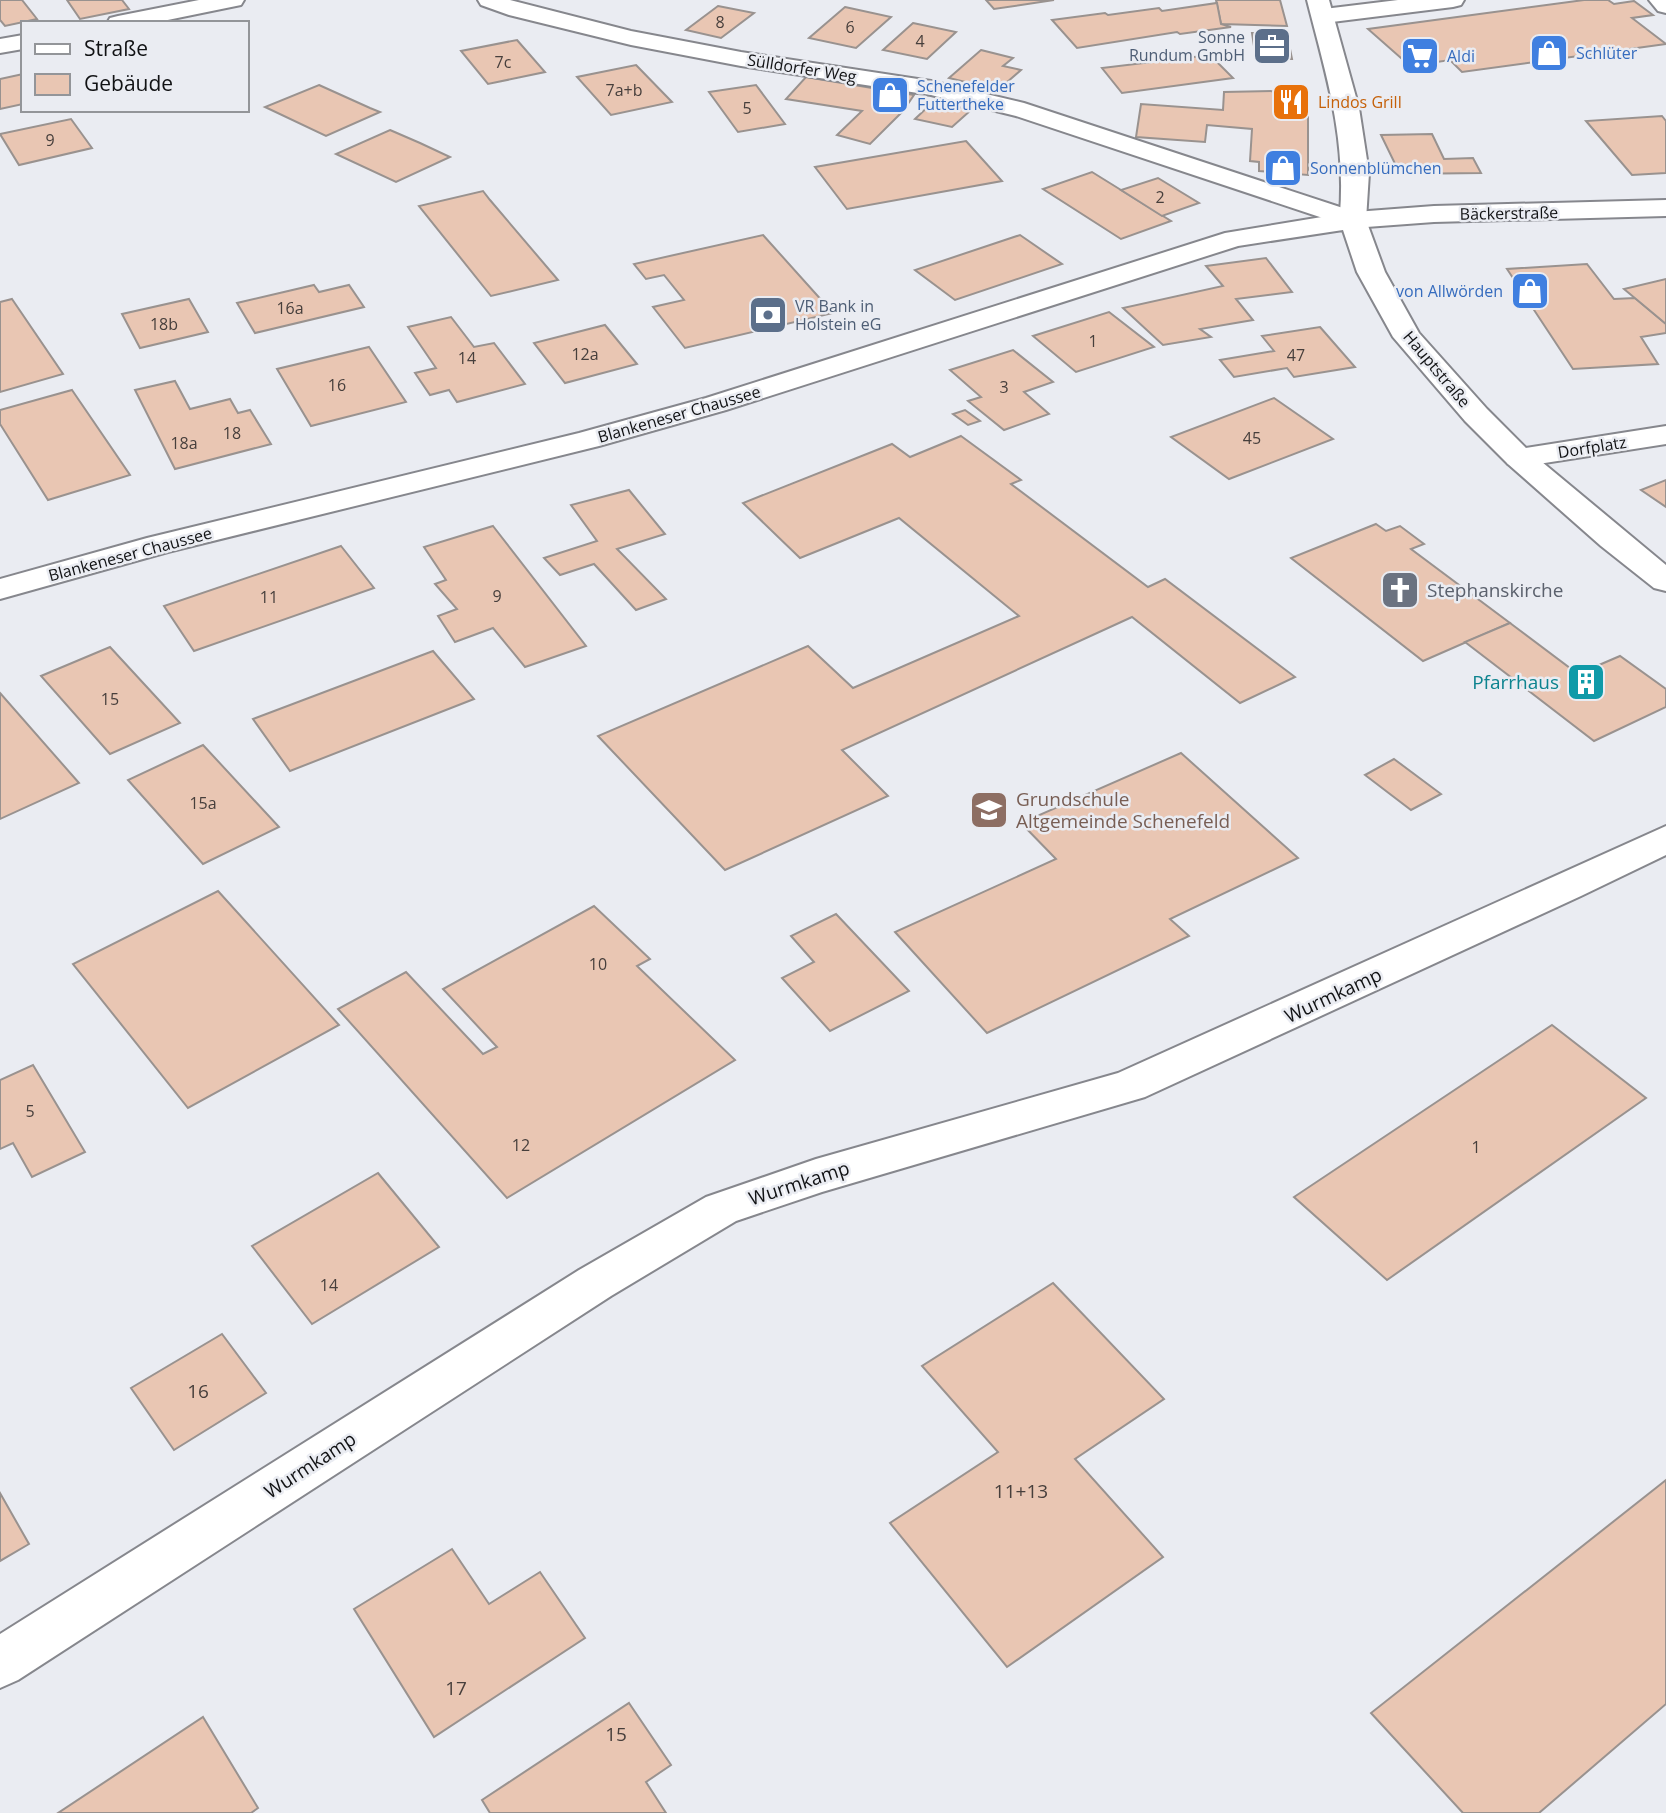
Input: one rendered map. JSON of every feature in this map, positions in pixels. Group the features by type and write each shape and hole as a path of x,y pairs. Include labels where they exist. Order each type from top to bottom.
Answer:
{"street":[{"path":"128,21 233,0"},
{"name":"Sülldorfer Weg","path":"489,0 517,10 631,38 741,59 931,88 1024,110 1353,220"},
{"path":"1321,8 1453,0"},
{"path":"1660,0 1666,6"},
{"name":"Hauptstraße","path":"1321,8 1347,108 1356,173 1353,220 1371,272 1407,337 1476,415 1519,458 1612,539 1666,581"},
{"path":"0,46 21,42"},
{"name":"Bäckerstraße","path":"1353,220 1434,214 1666,208"},
{"name":"Blankeneser Chaussee","path":"0,589 159,545 588,440 716,404 1234,239 1353,220"},
{"name":"Dorfplatz","path":"1519,458 1666,435"},
{"name":"Wurmkamp","path":"0,1663 595,1283 721,1209 816,1175 1130,1086 1555,893 1666,839"}],"building":[{"path":"0,0 22,0 37,19 5,26 0,20"},
{"path":"67,0 122,0 129,9 80,19"},
{"path":"986,0 1054,0 994,9"},
{"path":"1216,0 1280,0 1287,26 1221,24"},
{"path":"1584,0 1608,0 1614,4 1634,1 1653,15 1632,18 1666,44 1462,72 1450,60 1410,66 1368,29"},
{"path":"1217,3 1221,24 1231,27 1180,34 1177,32 1077,48 1052,20 1159,8 1162,11"},
{"path":"718,6 754,13 721,38 686,30"},
{"path":"845,7 891,17 856,48 809,38"},
{"path":"913,23 956,32 927,59 883,50"},
{"name":"Sonne Rundum GmbH","path":"1252,33 1287,34 1292,59 1256,59"},
{"path":"517,40 545,72 488,84 461,51"},
{"path":"981,50 1013,58 1003,66 1021,70 998,90 949,78"},
{"path":"1210,55 1233,78 1122,93 1102,68"},
{"path":"636,65 672,102 611,115 577,77"},
{"path":"21,74 21,104 0,109 0,79"},
{"path":"806,77 914,95 903,111 870,144 837,135 862,111 786,99"},
{"path":"319,85 380,112 326,136 265,107"},
{"path":"756,85 785,124 738,132 709,92"},
{"path":"1277,91 1308,94 1308,175 1259,171 1259,162 1250,161 1252,129 1207,125 1205,142 1136,137 1141,104 1223,110 1224,92"},
{"path":"934,101 971,110 952,127 915,119"},
{"path":"1662,116 1666,121 1666,173 1632,175 1586,121"},
{"path":"71,119 92,148 19,165 0,134"},
{"path":"390,130 450,157 396,182 336,154"},
{"path":"1432,134 1444,159 1473,158 1481,173 1400,174 1381,135"},
{"path":"966,141 1002,181 847,209 815,167"},
{"path":"1092,172 1171,221 1121,239 1043,189"},
{"path":"1158,178 1199,203 1162,216 1121,190"},
{"path":"483,191 558,280 491,296 419,206"},
{"path":"763,235 833,313 685,348 653,307 684,300 664,275 646,279 634,264"},
{"path":"1020,235 1062,264 955,300 915,270"},
{"path":"1266,258 1292,292 1236,299 1253,320 1200,329 1211,337 1163,345 1123,308 1223,286 1206,266"},
{"path":"1587,264 1614,299 1635,298 1666,324 1666,333 1641,337 1658,364 1573,369 1507,269"},
{"path":"1666,279 1666,324 1624,289"},
{"path":"314,285 319,292 349,285 364,307 255,333 237,303"},
{"path":"12,299 63,374 0,392 0,302"},
{"path":"189,299 208,332 140,348 122,314"},
{"path":"1109,312 1154,347 1076,372 1033,336"},
{"path":"451,317 474,347 494,343 525,384 457,402 449,390 430,395 415,373 436,368 408,327"},
{"path":"605,325 637,364 565,383 534,343"},
{"path":"1320,327 1355,367 1294,377 1287,368 1234,377 1220,360 1274,351 1262,336"},
{"path":"369,347 406,402 311,426 277,369"},
{"path":"1013,350 1053,382 1024,392 1049,414 1004,430 968,401 981,397 950,370"},
{"path":"175,381 190,409 230,399 238,413 250,410 271,444 175,469 135,390"},
{"path":"72,390 130,475 48,500 0,424 0,410"},
{"path":"1274,398 1333,439 1229,479 1171,437"},
{"path":"965,410 980,421 968,425 953,414"},
{"path":"961,436 1021,480 1011,484 1148,587 1165,579 1295,677 1240,703 1132,617 842,750 888,796 725,870 598,736 808,646 853,688 1019,616 899,518 800,558 743,503 892,444 910,457"},
{"path":"1666,480 1666,507 1641,490"},
{"path":"629,490 665,534 617,549 666,599 636,610 594,564 560,575 544,558 597,541 571,505"},
{"name":"Stephanskirche","path":"1376,524 1386,531 1400,526 1424,544 1411,549 1510,623 1423,661 1291,558"},
{"path":"493,526 586,646 525,667 493,628 455,642 438,616 457,609 435,584 446,580 424,547"},
{"path":"341,546 374,588 194,651 164,606"},
{"name":"Pfarrhaus","path":"1510,623 1578,674 1620,656 1666,689 1666,707 1594,741 1465,642"},
{"path":"110,647 180,723 110,754 41,676"},
{"path":"433,651 474,699 290,771 253,719"},
{"path":"0,693 79,783 0,819"},
{"path":"203,745 279,827 203,864 128,780"},
{"path":"1181,753 1298,858 1170,919 1189,936 987,1033 895,932 1056,859 1021,823"},
{"path":"1394,759 1441,794 1411,810 1365,775"},
{"path":"218,891 339,1025 188,1108 73,964"},
{"path":"594,906 650,959 637,966 735,1060 507,1198 338,1009 406,972 483,1054 497,1047 443,989"},
{"path":"836,914 909,991 830,1031 782,978 814,962 791,936"},
{"path":"1552,1025 1646,1098 1387,1280 1294,1197"},
{"path":"33,1065 85,1152 32,1177 13,1143 0,1149 0,1080"},
{"path":"378,1173 439,1247 312,1324 252,1246"},
{"path":"1053,1283 1164,1399 1075,1459 1163,1557 1007,1667 890,1523 998,1452 922,1366"},
{"path":"222,1334 266,1393 174,1450 131,1388"},
{"path":"1666,1480 1666,1704 1539,1813 1463,1813 1371,1713"},
{"path":"0,1493 29,1544 0,1561"},
{"path":"452,1549 489,1604 540,1572 585,1638 434,1737 354,1609"},
{"path":"629,1703 671,1765 646,1782 666,1813 490,1813 482,1800"},
{"path":"203,1717 258,1808 251,1813 58,1813"}],"place":[{"name":"Sonne Rundum GmbH","path":"1272,46"},
{"name":"Schlüter","path":"1549,53"},
{"name":"Aldi","path":"1420,56"},
{"name":"Schenefelder Futtertheke","path":"890,95"},
{"name":"Lindos Grill","path":"1291,102"},
{"name":"Sonnenblümchen","path":"1283,168"},
{"name":"von Allwörden","path":"1530,291"},
{"name":"VR Bank in Holstein eG","path":"768,315"},
{"name":"Stephanskirche","path":"1400,590"},
{"name":"Pfarrhaus","path":"1586,682"},
{"name":"Grundschule Altgemeinde Schenefeld","path":"989,810"}]}
